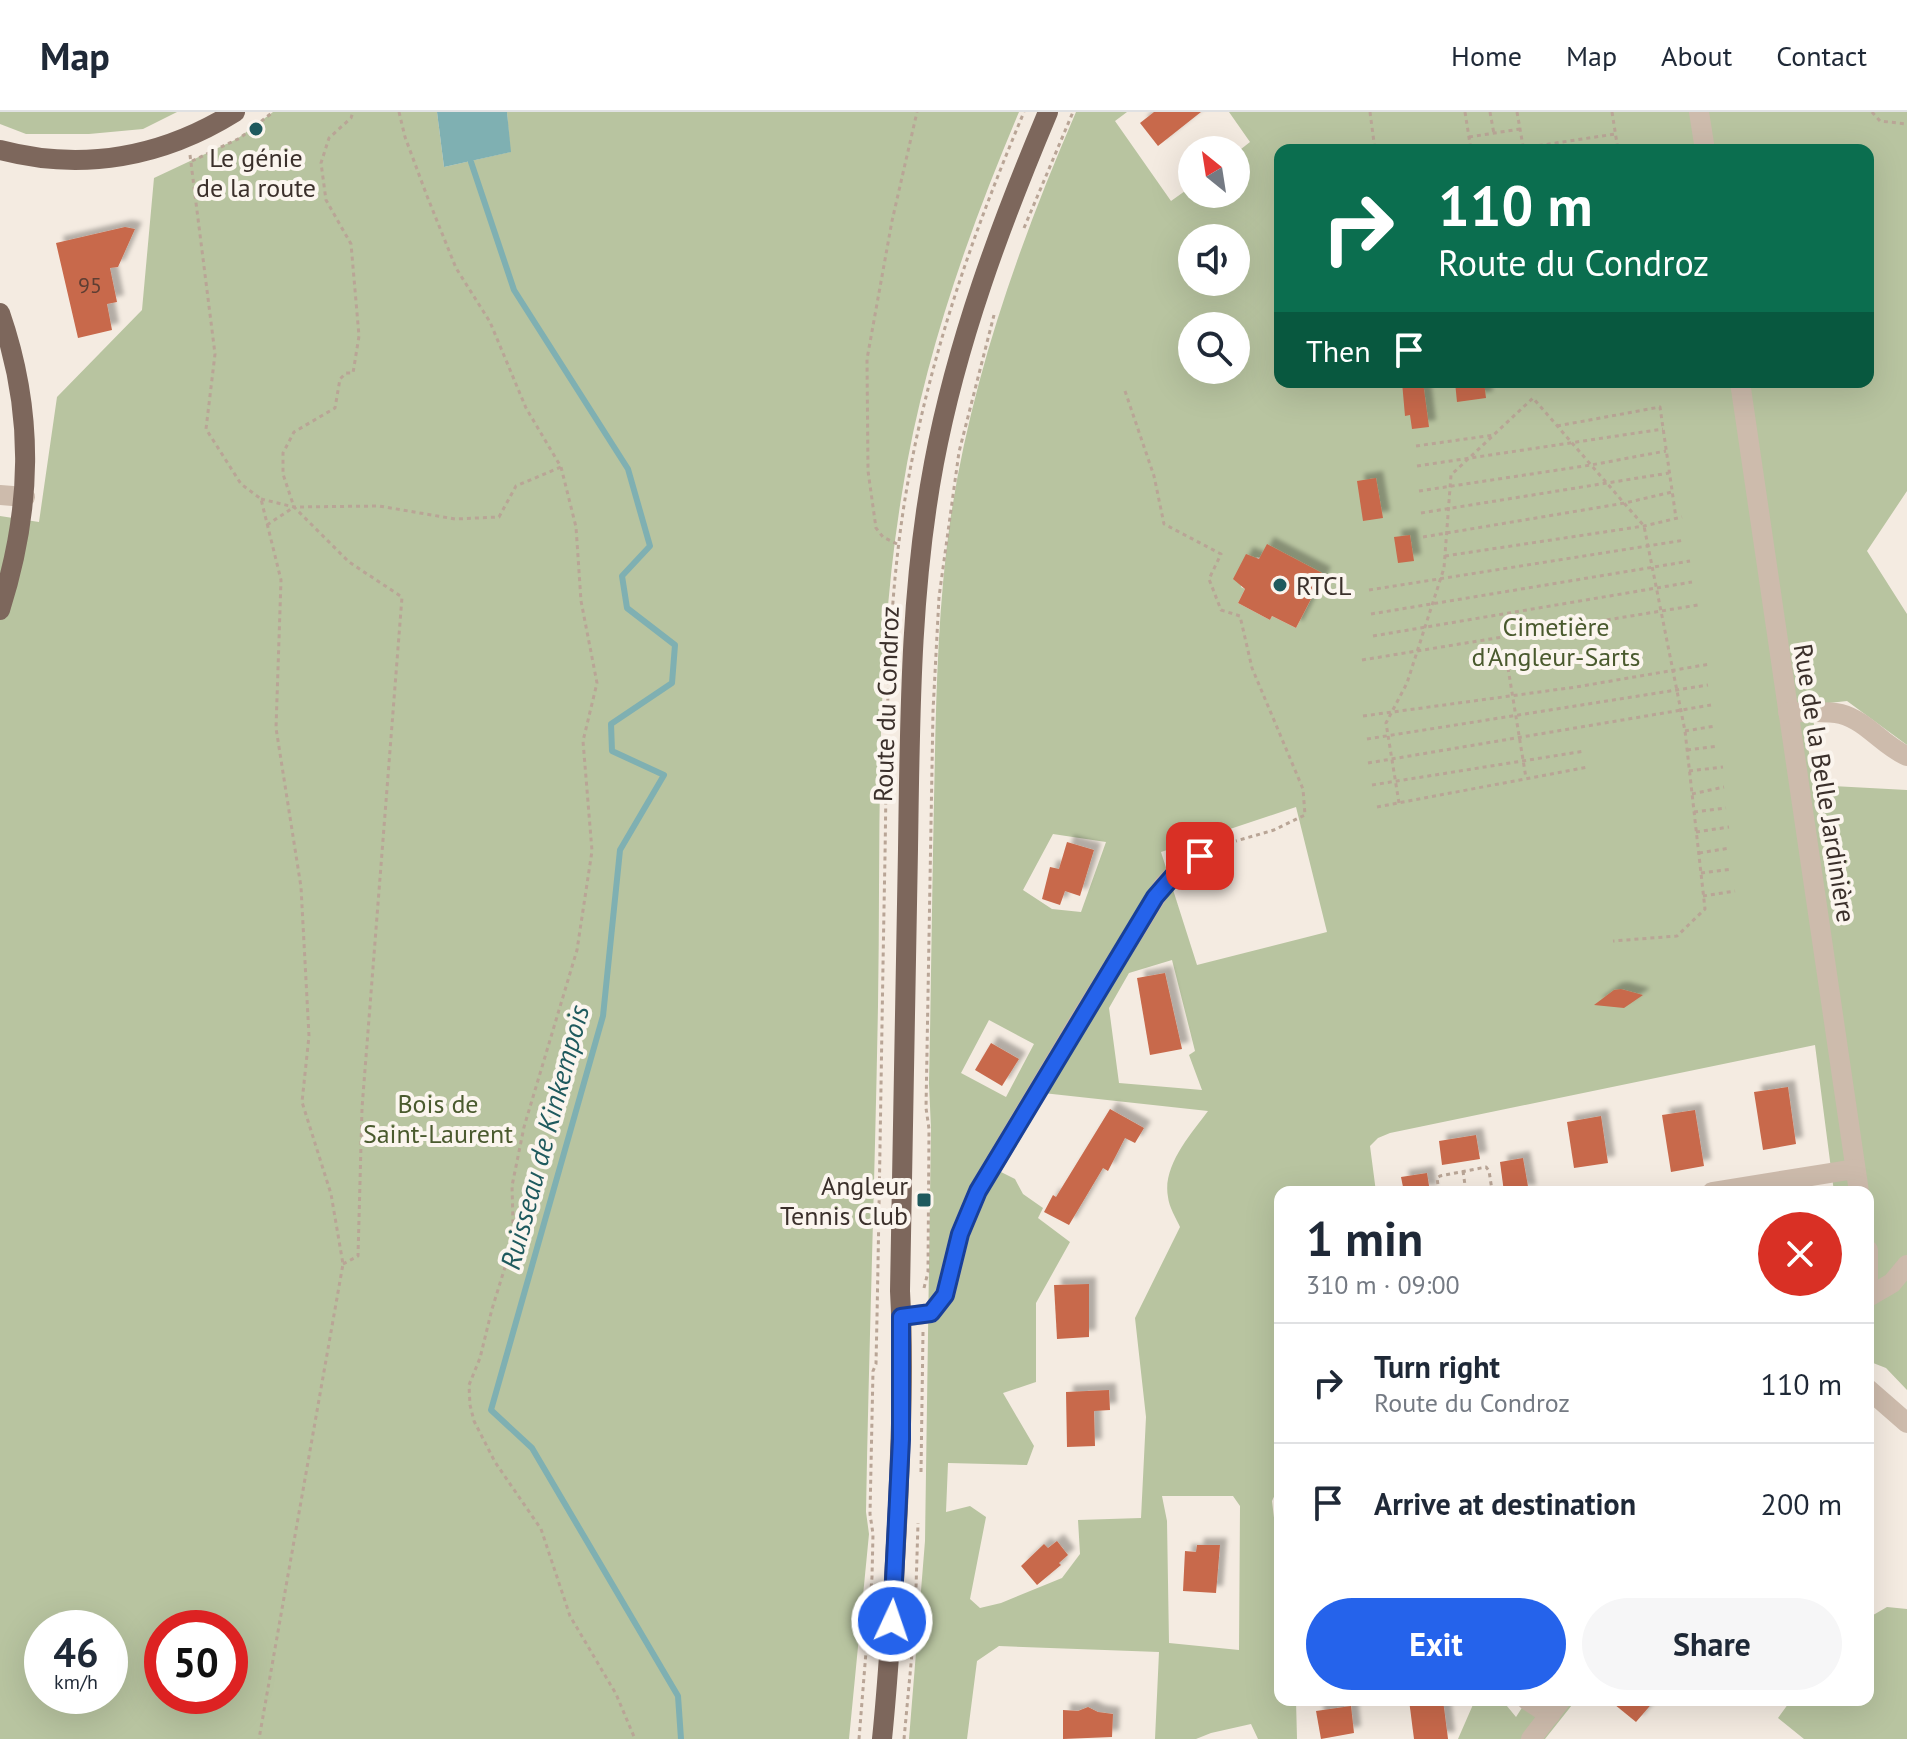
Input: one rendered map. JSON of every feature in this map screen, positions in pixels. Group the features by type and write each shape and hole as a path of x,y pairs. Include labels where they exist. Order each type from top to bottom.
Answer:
{"main road":[{"path":"0,150 67,160 129,156 185,140 235,112"},
{"name":"Route du Condroz","path":"882,1739 896,1551 901,1413 900,1276 911,697 921,549 937,448 964,339 999,233 1048,112"},
{"path":"0,313 12,346 23,403 27,452 20,541 0,610"}],"street":[{"path":"1699,112 1704,144"},
{"name":"Rue de la Belle Jardinière","path":"1741,388 1858,1186"},
{"path":"0,495 25,497"},
{"path":"1788,712 1841,714 1862,725 1896,752 1907,756"},
{"path":"901,1317 931,1313 945,1295 960,1234 978,1191 1090,1003 1163,886 1182,866 1217,846"},
{"path":"1749,1186 1855,1169"},
{"path":"1874,1294 1892,1283 1907,1265"},
{"path":"1874,1394 1907,1423"},
{"path":"1531,1739 1556,1708"}],"path":[{"path":"273,112 240,138 192,161 215,354 206,429 241,484 261,499 294,507 379,506 455,519 499,517 516,486 561,467"},
{"path":"343,1264 358,1256 362,1108 402,597 349,562 294,507 283,474 283,453 294,432 335,408 340,379 346,373 353,373 359,336 351,244 326,200 321,163 329,138 351,118 353,112"},
{"path":"399,112 405,137 456,268 490,322 526,408 561,467 576,527 581,601 597,683 583,741 592,851 577,950 524,1127 512,1186 510,1251 480,1358 469,1385 474,1421 495,1462 541,1529 570,1616 616,1694 635,1739"},
{"path":"917,112 892,221 867,359 868,471 876,528 883,537 898,545 921,549"},
{"path":"1020,239 1073,112"},
{"path":"1370,112 1374,144"},
{"path":"1465,112 1470,144"},
{"path":"1490,112 1494,134"},
{"path":"1517,112 1522,144"},
{"path":"1612,112 1617,144"},
{"path":"1872,112 1880,121 1907,124"},
{"path":"1469,137 1520,129"},
{"path":"1554,144 1615,134"},
{"path":"925,1279 928,1272 929,1129 926,1108 933,726 939,597 959,452 995,314"},
{"path":"1125,391 1154,476 1164,524 1221,554 1209,579 1221,610 1240,616 1252,668 1303,789 1305,815 1274,830 1217,846"},
{"path":"1399,803 1386,723 1407,683 1441,578 1451,475 1533,398 1644,526 1685,731 1705,909 1677,936 1613,941"},
{"path":"1557,426 1660,407 1676,519"},
{"path":"1417,466 1663,429"},
{"path":"1416,446 1494,435"},
{"path":"1419,491 1666,451"},
{"path":"1421,513 1669,473"},
{"path":"1423,537 1625,503 1672,492"},
{"path":"259,1739 343,1264 331,1194 302,1102 309,1036 301,887 276,728 281,580 261,499"},
{"path":"267,525 294,507"},
{"path":"1445,556 1644,526 1682,517"},
{"path":"1369,590 1685,540"},
{"path":"1371,614 1690,561"},
{"path":"1373,636 1692,582"},
{"path":"1362,660 1698,605"},
{"path":"1363,716 1673,672 1710,664"},
{"path":"1508,668 1526,778"},
{"path":"1367,739 1708,685"},
{"path":"1368,763 1711,705"},
{"path":"1685,731 1715,726"},
{"path":"1687,750 1718,746"},
{"path":"1372,785 1585,751"},
{"path":"1377,807 1588,767"},
{"path":"1689,771 1723,767"},
{"path":"1692,794 1724,787"},
{"path":"1694,812 1726,808"},
{"path":"1696,832 1729,827"},
{"path":"1699,853 1730,848"},
{"path":"1701,873 1732,869"},
{"path":"1703,896 1735,891"},
{"path":"1438,1186 1437,1178 1486,1167 1491,1186"},
{"path":"1463,1171 1465,1186"},
{"path":"859,1739 872,1577 873,1371 876,1364 877,1317"},
{"path":"904,1739 919,1543"}],"green space":[{"path":"0,112 177,112 143,129 89,134 26,134 0,124"},
{"name":"Bois de Saint-Laurent","path":"273,112 437,112 444,167 510,152 507,112 1019,112 965,252 935,346 911,443 893,556 881,748 866,1512 869,1534 849,1739 0,1739 0,516 39,522 57,397 142,310 154,178 237,139"},
{"name":"Cimetière d'Angleur-Sarts","path":"1076,112 1127,112 1115,121 1171,201 1178,196 1178,208 1250,208 1250,136 1246,136 1229,112 1907,112 1907,491 1867,551 1907,614 1907,745 1847,701 1811,705 1814,725 1806,733 1814,785 1907,790 1907,1390 1886,1368 1874,1363 1874,1186 1833,1186 1815,1045 1390,1133 1370,1146 1375,1186 1274,1186 1274,1706 1296,1706 1297,1739 1258,1739 1251,1724 1196,1739 1155,1739 1159,1652 999,1646 977,1661 967,1739 909,1739 925,1541 933,836 942,591 950,522 971,416 984,364 1017,262","holes":["1257,557 1324,574 1296,628 1272,616 1270,620 1238,603 1245,589 1241,587","1296,807 1327,932 1197,965 1161,852","1053,834 1106,842 1081,912 1052,909 1023,890","1172,960 1195,1051 1189,1055 1202,1090 1119,1083 1109,1008 1129,973","989,1020 1034,1044 1006,1097 961,1073","1043,1093 1208,1111 1179,1151 1169,1174 1169,1201 1180,1227 1135,1318 1146,1417 1141,1518 1078,1520 1080,1554 1062,1578 1001,1603 980,1608 970,1599 986,1517 970,1506 946,1512 948,1463 1027,1465 1034,1446 1003,1393 1036,1382 1036,1303 1070,1242 1038,1218 1043,1208 1023,1194 1015,1179 995,1169","1162,1496 1233,1496 1240,1506 1239,1650 1169,1643 1167,1521"]},
{"path":"1887,1607 1907,1609 1907,1739 1804,1739 1778,1718 1787,1706 1874,1706 1874,1615"},
{"path":"1472,1706 1507,1706 1516,1717 1523,1706 1571,1706 1545,1739 1458,1739"}],"water":[{"path":"437,112 507,112 511,152 444,167"}],"building":[{"path":"1154,112 1201,112 1158,146 1140,123"},
{"path":"125,227 135,229 118,267 110,268 117,302 107,304 112,330 78,338 56,243"},
{"path":"1403,388 1424,388 1429,427 1412,429 1410,415 1405,416"},
{"path":"1456,388 1485,388 1486,398 1457,402"},
{"path":"1376,478 1383,518 1363,521 1357,481"},
{"path":"1410,535 1414,561 1398,563 1394,537"},
{"name":"RTCL","path":"1267,544 1324,574 1296,628 1272,616 1270,620 1238,603 1245,589 1233,579 1246,554 1259,559"},
{"path":"1067,842 1094,850 1080,896 1065,891 1060,905 1042,899 1050,867 1059,869"},
{"path":"1165,973 1182,1049 1150,1055 1137,978"},
{"path":"1614,990 1643,995 1624,1008 1594,1005"},
{"path":"991,1043 1019,1059 1002,1086 975,1070"},
{"path":"1788,1087 1796,1144 1763,1150 1754,1092"},
{"path":"1110,1109 1144,1128 1135,1143 1125,1138 1108,1171 1103,1168 1069,1225 1044,1212"},
{"path":"1695,1110 1704,1166 1671,1172 1662,1115"},
{"path":"1601,1116 1608,1163 1574,1168 1567,1122"},
{"path":"1476,1135 1480,1159 1442,1165 1439,1141"},
{"path":"1523,1158 1528,1186 1503,1186 1500,1162"},
{"path":"1427,1173 1429,1186 1403,1186 1401,1177"},
{"path":"1089,1284 1089,1337 1057,1339 1054,1285"},
{"path":"1109,1390 1110,1410 1094,1411 1095,1446 1067,1447 1066,1392"},
{"path":"1057,1541 1068,1555 1037,1585 1021,1566 1044,1544 1048,1548"},
{"path":"1197,1545 1220,1545 1216,1593 1183,1591 1185,1551 1196,1552"},
{"path":"1351,1706 1354,1733 1321,1739 1316,1711"},
{"path":"1410,1706 1444,1706 1448,1739 1414,1739"},
{"path":"1616,1706 1650,1706 1636,1722"},
{"path":"1088,1707 1113,1714 1112,1737 1063,1739 1063,1710 1078,1711"}],"waterway":[{"name":"Ruisseau de Kinkempois","path":"471,162 514,290 628,469 650,546 622,576 627,608 675,645 672,683 611,724 612,751 664,775 620,850 603,1016 491,1410 532,1448 678,1696 681,1739"}],"place":[{"name":"Le génie de la route","path":"256,129"},
{"name":"RTCL","path":"1280,585"},
{"name":"Angleur Tennis Club","path":"924,1200"}],"route":[{"path":"892,1621 901,1439 901,1317 931,1313 945,1295 960,1234 993,1164 1155,897 1182,866 1200,856"}]}
